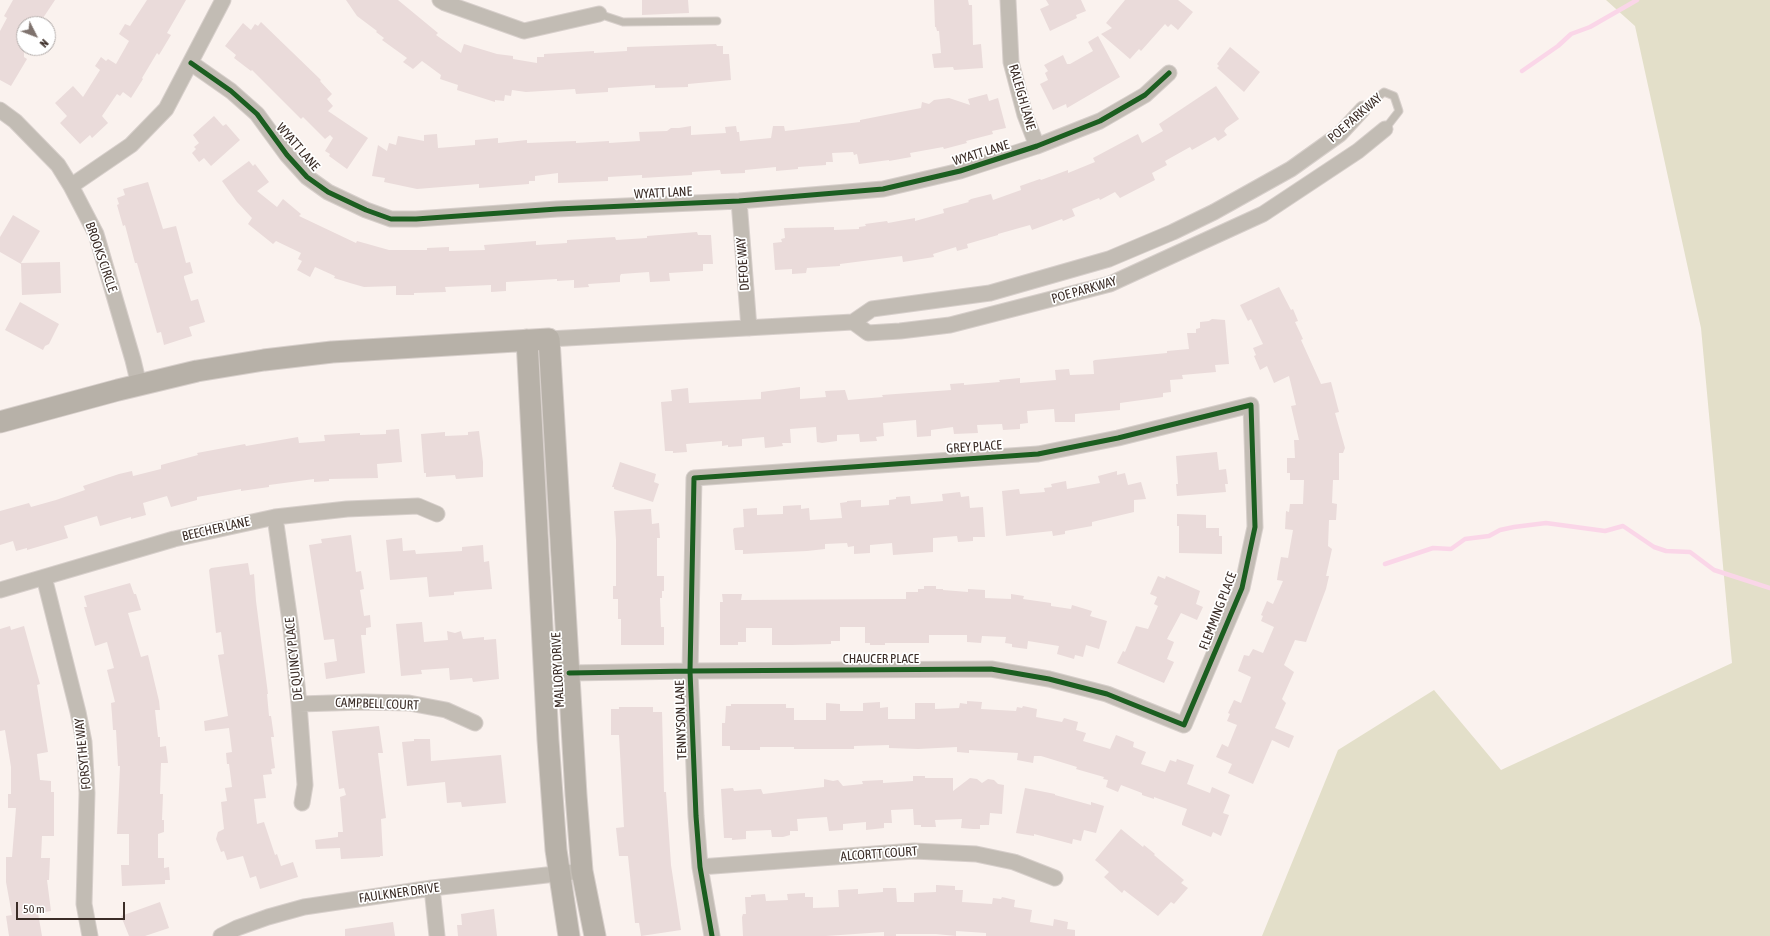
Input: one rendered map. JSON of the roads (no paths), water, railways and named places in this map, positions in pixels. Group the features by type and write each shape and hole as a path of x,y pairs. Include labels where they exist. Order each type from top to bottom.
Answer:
{"main road":[{"path":"0,422 138,385 197,371 332,352 549,339"},
{"name":"MALLORY DRIVE","path":"549,339 582,871 595,936"},
{"path":"527,340 548,740 559,874 569,936"}],"street":[{"path":"71,186 131,145 166,109 223,0"},
{"path":"440,0 524,31 599,14"},
{"name":"RALEIGH LANE","path":"1008,0 1011,62 1025,115 1037,146"},
{"name":"WYATT LANE","path":"191,63 231,91 257,114 287,155 307,177 328,192 366,210 391,219 416,219 557,209 739,201 883,189 960,171 1037,146 1100,121 1145,95 1169,73"},
{"name":"POE PARKWAY","path":"1363,109 1340,134 1290,169 1214,212 1166,235 1109,259 990,293 872,309 853,322 868,333 950,325 1110,284 1263,214 1358,151 1385,129"},
{"name":"BROOKS CIRCLE","path":"0,110 14,121 58,166 71,186 96,234 133,360 138,385"},
{"name":"DEFOE WAY","path":"739,201 749,328"},
{"path":"549,339 853,322"},
{"name":"GREY PLACE","path":"694,478 1038,454 1118,438 1251,404"},
{"name":"FLEMMING PLACE","path":"1184,725 1242,588 1255,527 1251,404"},
{"name":"TENNYSON LANE","path":"694,478 690,671 696,816 700,867 712,936"},
{"name":"BEECHER LANE","path":"0,590 174,538 275,516 347,509 418,506 437,514"},
{"name":"DE QUINCY PLACE","path":"275,516 291,629 299,704 305,785 302,803"},
{"name":"FORSYTHE WAY","path":"44,577 78,712 84,742 87,793 84,904 90,936"},
{"name":"CHAUCER PLACE","path":"569,673 991,670 1049,679 1107,694 1184,725"},
{"name":"CAMPBELL COURT","path":"299,704 364,702 409,703 446,710 475,723"},
{"name":"ALCORTT COURT","path":"700,867 914,851 976,854 1014,862 1055,878"},
{"name":"FAULKNER DRIVE","path":"221,936 237,928 268,917 304,907 432,888 582,871"},
{"path":"432,888 437,936"}],"lane":[{"path":"599,14 623,22 717,21"},
{"name":"POE PARKWAY","path":"1363,109 1384,92 1394,96 1399,111 1385,129"}],"waterway":[{"path":"1522,71 1558,46 1571,34 1590,27 1637,0"},
{"path":"1385,564 1433,548 1451,549 1465,539 1489,536 1500,530 1514,527 1546,523 1605,531 1623,526 1654,547 1666,551 1690,552 1714,570 1770,588"}]}
